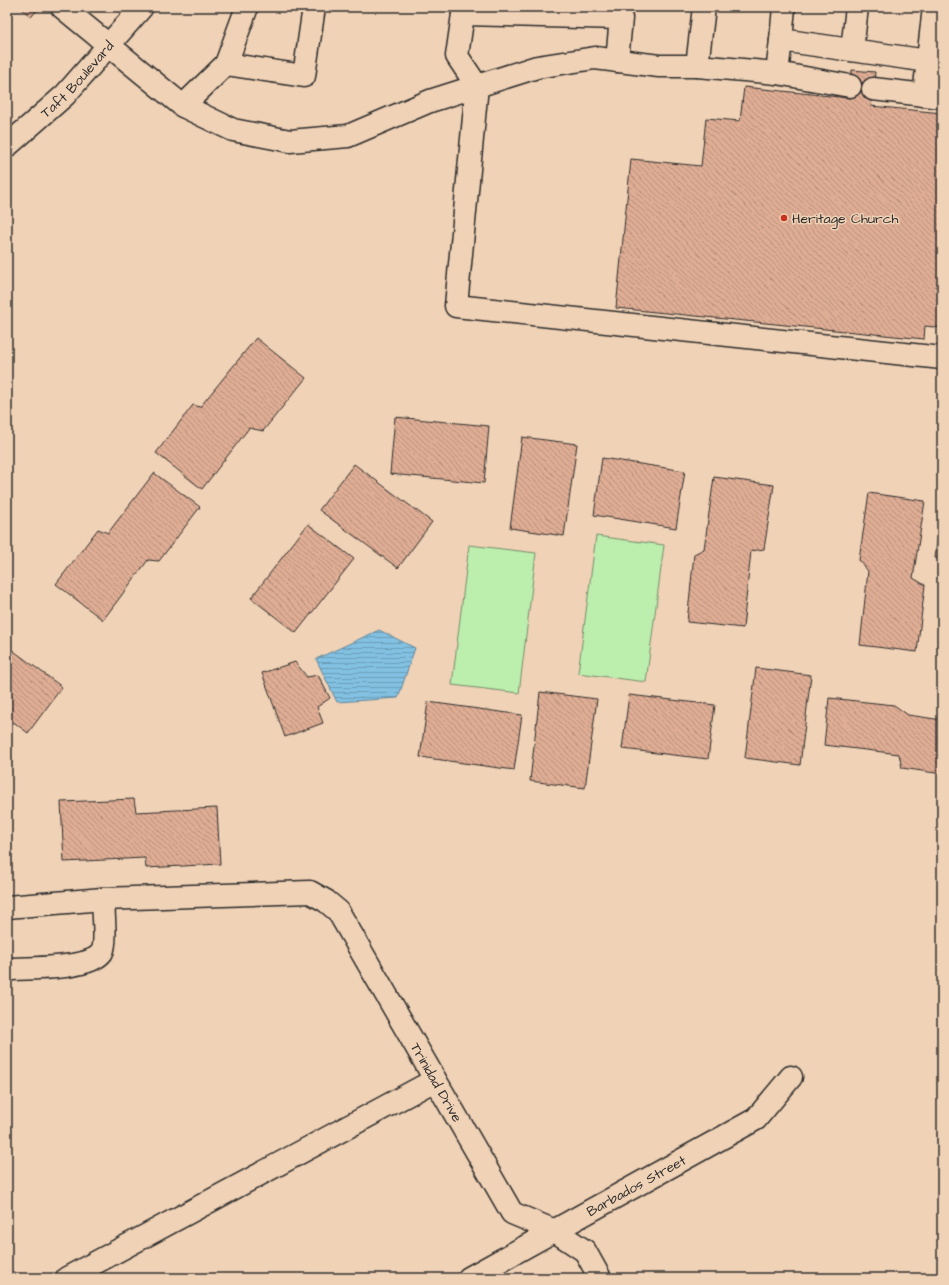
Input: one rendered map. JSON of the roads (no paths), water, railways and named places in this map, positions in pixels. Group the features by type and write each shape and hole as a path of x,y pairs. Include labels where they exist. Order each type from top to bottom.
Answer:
{"street":[{"path":"62,7 183,106 234,130 290,141 348,136 430,101 536,67 595,58 659,66 697,66 777,72 850,86"},
{"name":"Taft Boulevard","path":"7,146 65,95 142,7"},
{"path":"226,64 304,76 314,7"},
{"path":"697,66 704,7"},
{"path":"777,72 784,7"},
{"path":"852,50 857,7"},
{"path":"873,89 933,96 928,61 934,7"},
{"path":"183,106 226,64 239,10"},
{"path":"617,61 621,18 463,11 457,56 477,86 456,306 942,358"},
{"path":"781,40 928,61"},
{"name":"Trinidad Drive","path":"103,899 310,892 326,901 338,911 512,1213 555,1231 585,1251 600,1278"},
{"path":"7,907 103,899 104,938 102,951 90,961 75,965 7,969"},
{"name":"Barbados Street","path":"469,1278 756,1119 791,1077"},
{"path":"67,1278 435,1080"}],"water":[{"path":"379,630 415,648 398,698 337,702 316,659"}],"place":[{"name":"Heritage Church","path":"784,218"}]}
